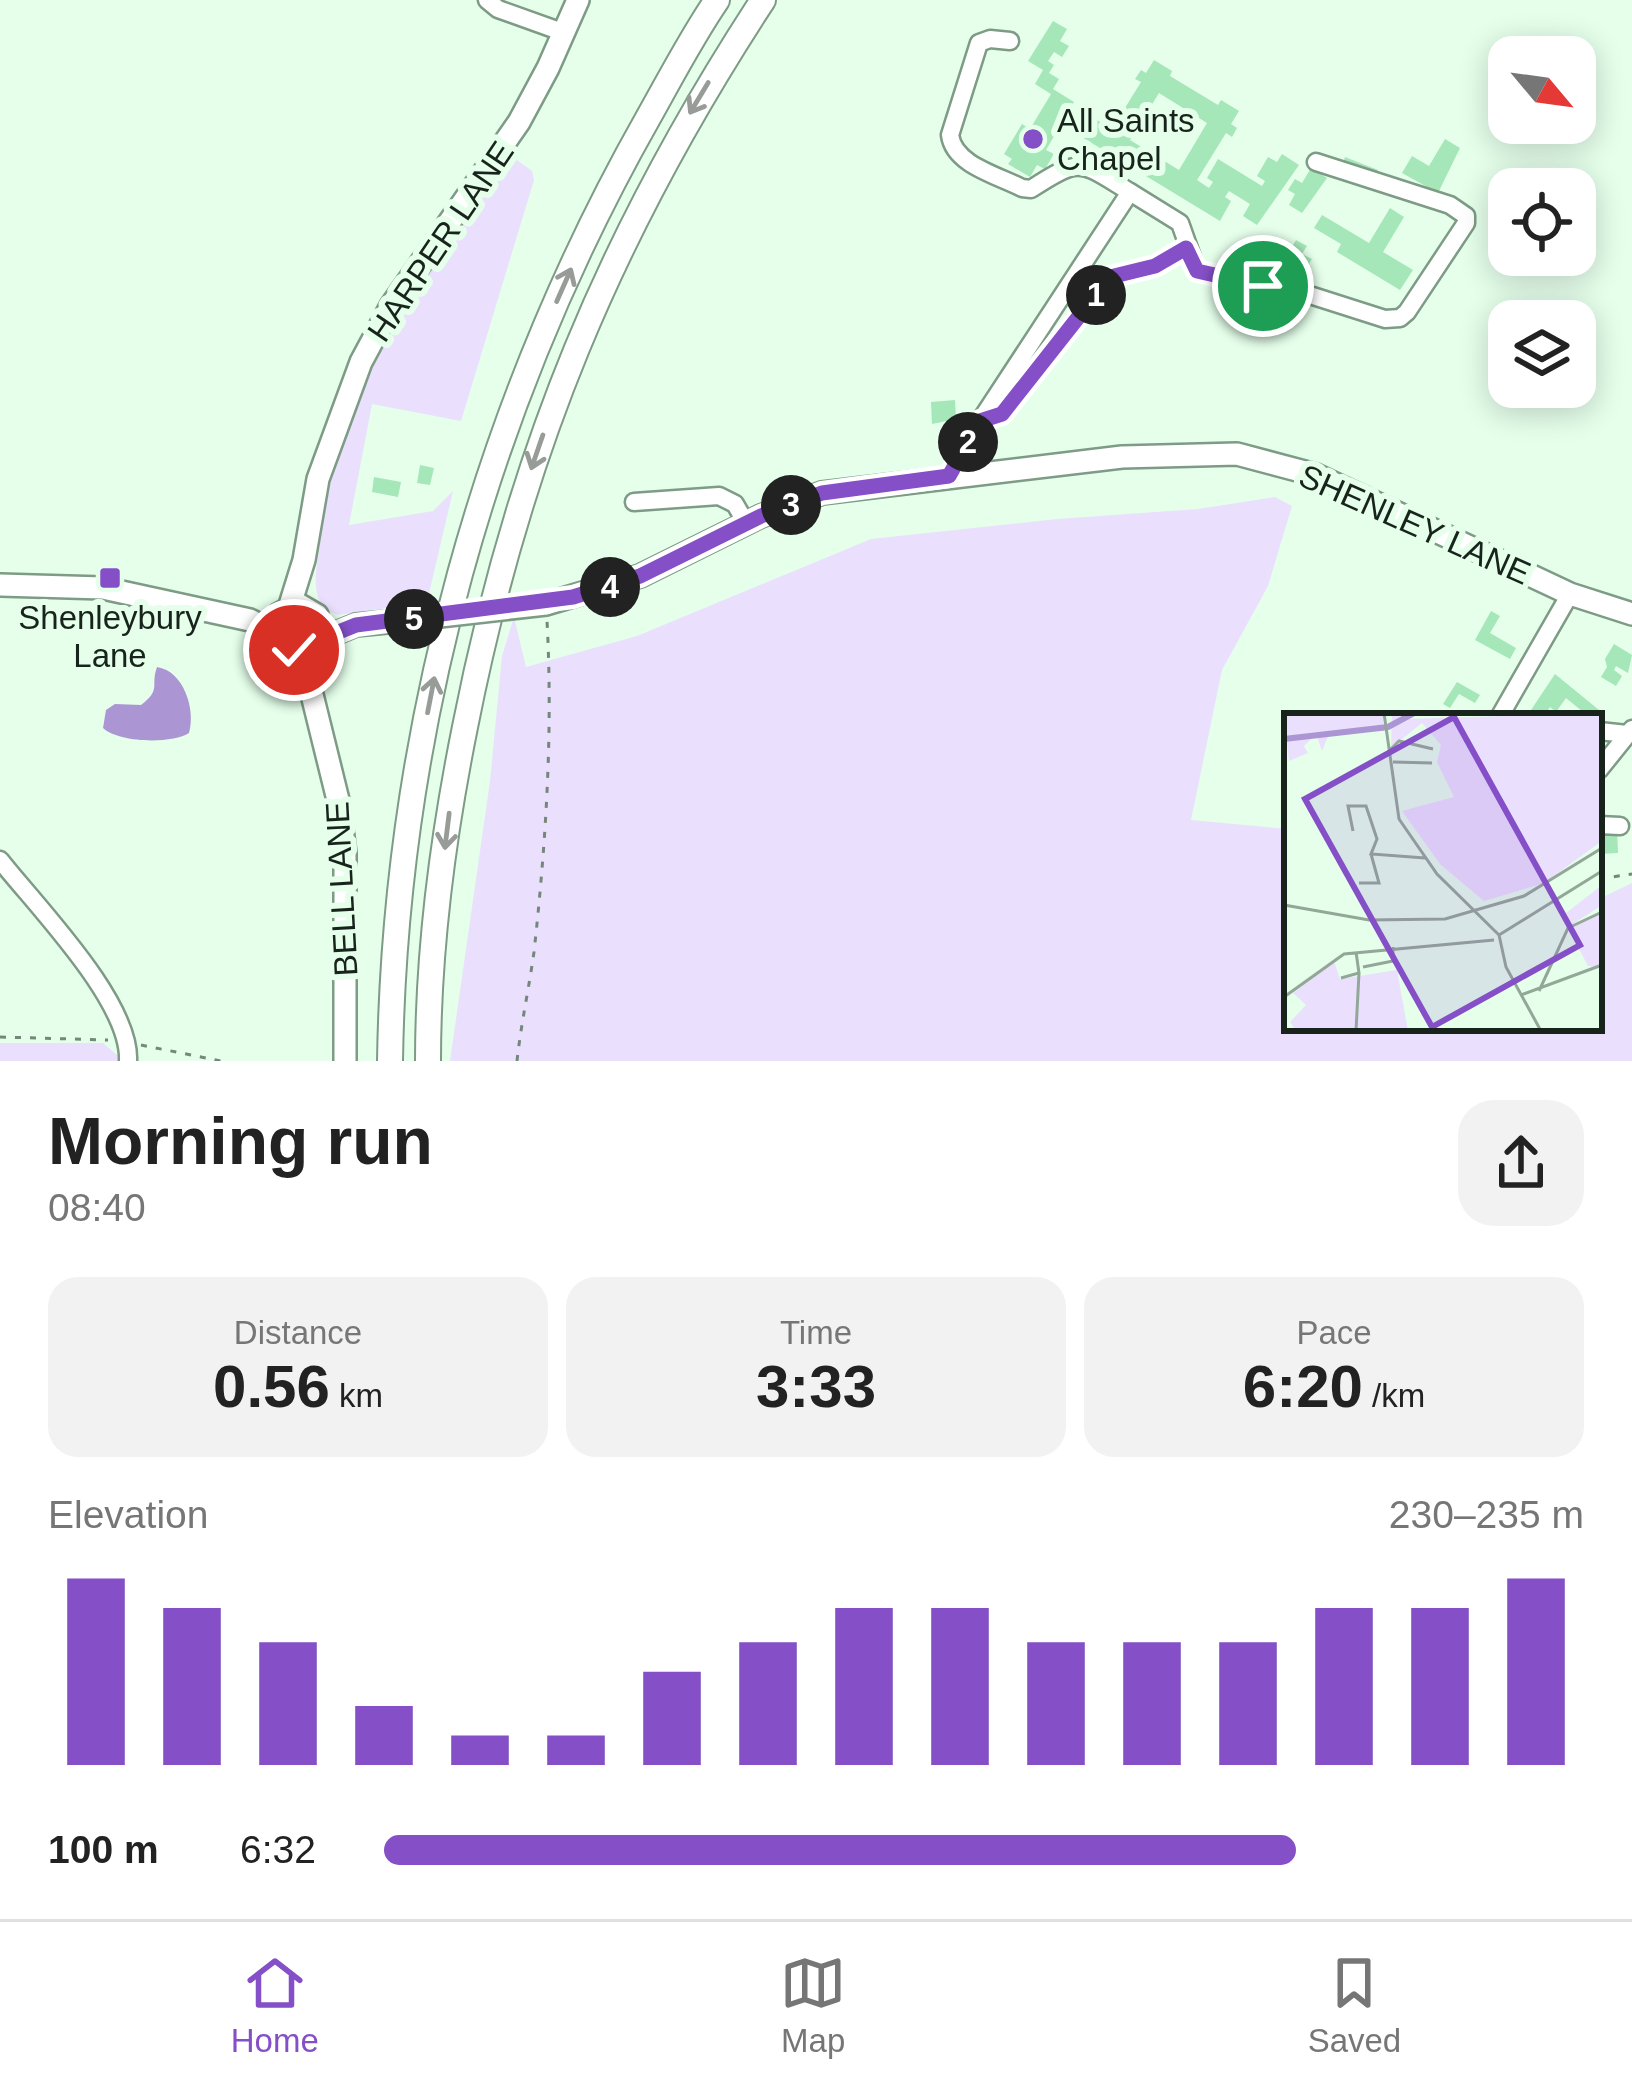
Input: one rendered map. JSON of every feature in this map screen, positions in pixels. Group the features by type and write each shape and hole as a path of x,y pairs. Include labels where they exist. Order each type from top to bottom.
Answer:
{"highway":[{"path":"390,1061 401,881 416,770 434,680 480,507 507,422 576,256 618,170 717,0"},
{"path":"428,1061 437,905 451,794 483,635 520,500 577,344 634,217 697,100 763,0"}],"main road":[{"name":"HARPER LANE","path":"295,615 318,479 361,362 391,306 506,142 566,33 578,0"},
{"name":"SHENLEY LANE","path":"295,615 356,625 545,604 640,576 746,523 822,493 1122,457 1237,454 1316,475 1570,594 1632,614"},
{"path":"0,585 103,588 250,620 295,615 288,648 309,644"},
{"name":"BELL LANE","path":"295,615 320,627 309,644 345,853 345,1061"},
{"name":"SHENLEY LANE","path":"309,644 356,625"}],"street":[{"path":"487,0 503,11 566,33"},
{"path":"1010,41 979,43 950,135 952,148 962,158 1031,189 1065,167 1085,165 1180,223 1197,271 1331,300 1384,319 1400,317 1466,223 1466,216 1450,205 1316,162"},
{"path":"949,476 1130,192"},
{"path":"980,421 1002,414 1110,277 1155,266 1186,248"},
{"path":"634,502 719,496 735,504 746,523"},
{"path":"1502,713 1570,594"},
{"path":"1602,766 1629,732"},
{"path":"1602,825 1620,826"},
{"path":"0,860 110,999 129,1043 128,1061"}],"path":[{"path":"517,1061 533,954 544,806 550,672 545,604"},
{"path":"1602,878 1632,874"}],"shaded area":[{"path":"517,160 532,171 534,180 461,421 372,404 349,525 433,511 453,491 427,602 338,615 321,603 316,575 331,471 345,420 404,305 504,166"},
{"path":"1275,497 1292,506 1268,586 1222,670 1191,820 1284,829 1284,1031 1602,1031 1602,898 1632,883 1632,1061 450,1061 490,781 502,656 514,617 526,667 637,636 871,539 1198,509"},
{"path":"157,667 174,676 186,693 189,733 146,740 121,737 103,728 106,710 115,704 141,705 147,700"},
{"path":"0,1043 103,1043 124,1061 0,1061"}],"building":[{"name":"All Saints Chapel","path":"1053,21 1067,29 1060,41 1069,46 1062,57 1054,52 1048,61 1054,65 1049,73 1059,79 1053,89 1074,102 1046,150 1054,154 1045,169 1037,165 1030,177 1008,164 1012,159 1004,154 1022,124 1030,129 1051,94 1035,84 1043,70 1028,61"},
{"path":"1154,60 1172,71 1170,76 1218,105 1221,100 1239,111 1231,124 1237,128 1232,137 1226,133 1197,180 1209,188 1213,182 1207,178 1218,159 1262,186 1265,181 1257,176 1268,157 1277,162 1282,154 1299,165 1257,225 1243,216 1250,204 1229,191 1225,197 1231,201 1220,221 1067,128 1079,109 1112,129 1141,82 1135,79 1141,70 1146,73","holes":["1159,93 1207,123 1179,170 1130,140"]},
{"path":"1445,139 1460,148 1438,193 1402,173 1412,156 1429,166"},
{"path":"1345,157 1378,170 1375,179 1342,166"},
{"path":"1311,168 1327,178 1302,213 1289,205 1295,194 1288,190 1295,179 1302,183"},
{"path":"1390,208 1404,217 1383,252 1413,270 1400,290 1337,252 1341,244 1314,228 1322,215 1369,243"},
{"path":"1296,240 1307,246 1302,254 1312,259 1307,267 1298,262 1291,273 1280,267"},
{"path":"955,400 956,419 932,424 931,402"},
{"path":"420,465 434,468 430,485 417,483"},
{"path":"374,477 401,482 398,497 372,492"},
{"path":"1491,611 1500,616 1490,633 1516,648 1510,659 1475,640"},
{"path":"1614,644 1632,655 1628,673 1616,666 1614,670 1622,676 1616,686 1601,677"},
{"path":"1555,674 1599,710 1584,713 1566,698 1556,712 1550,707 1546,713 1529,713"},
{"path":"1457,682 1480,695 1475,703 1459,694 1450,708 1443,704"},
{"path":"1617,828 1618,853 1602,854 1602,829"}],"place":[{"name":"All Saints Chapel","path":"1033,139"},
{"name":"Shenleybury Lane","path":"110,578"}],"route":[{"path":"294,650 356,625 573,597 640,576 761,516 822,493 949,476 980,421 1002,414 1110,277 1155,266 1186,248 1197,271 1263,286"}]}
